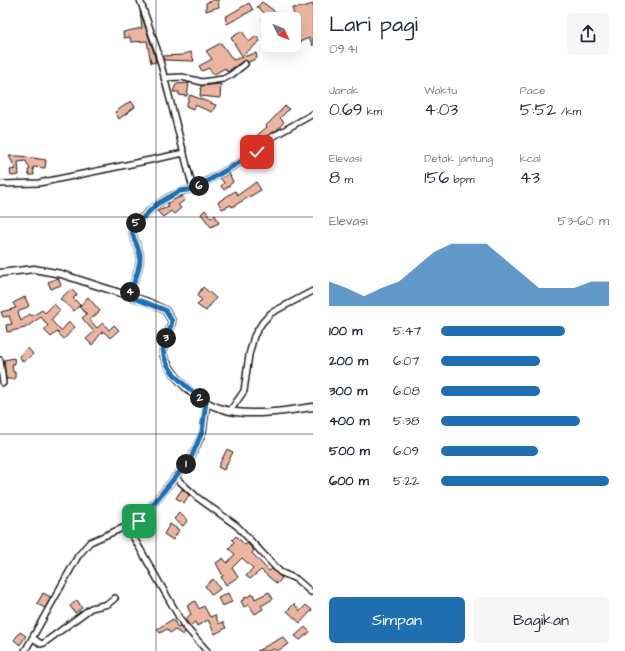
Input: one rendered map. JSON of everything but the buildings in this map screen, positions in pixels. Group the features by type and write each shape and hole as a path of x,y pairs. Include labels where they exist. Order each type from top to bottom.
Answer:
{"street":[{"path":"140,0 147,18 194,189"},
{"path":"164,78 182,77 202,82 223,79 231,76 245,64"},
{"path":"129,296 139,264 140,254 132,237 132,228 157,204 180,191 194,189 255,154 265,141 313,114"},
{"path":"0,184 39,183 184,153"},
{"path":"0,273 15,270 34,269 61,274 129,296 165,310 172,321 164,345 163,355 172,372 186,388 206,402 225,411 258,414 313,407"},
{"path":"0,276 15,270"},
{"path":"230,411 244,391 248,355 254,336 262,323 271,313 313,291"},
{"path":"0,360 3,383"},
{"path":"25,651 78,556 90,542 139,521 191,458 200,439 206,402"},
{"path":"175,477 198,498 237,526 280,572 296,578 311,592"},
{"path":"127,526 183,624 207,651"},
{"path":"33,638 41,644 44,643 89,609 108,604 115,598"}],"route":[{"path":"139,521 191,458 202,432 206,402 186,388 172,372 163,355 164,345 171,329 172,321 165,310 148,302 129,296 139,264 140,254 132,237 132,228 157,204 180,191 194,189 257,152"}]}
